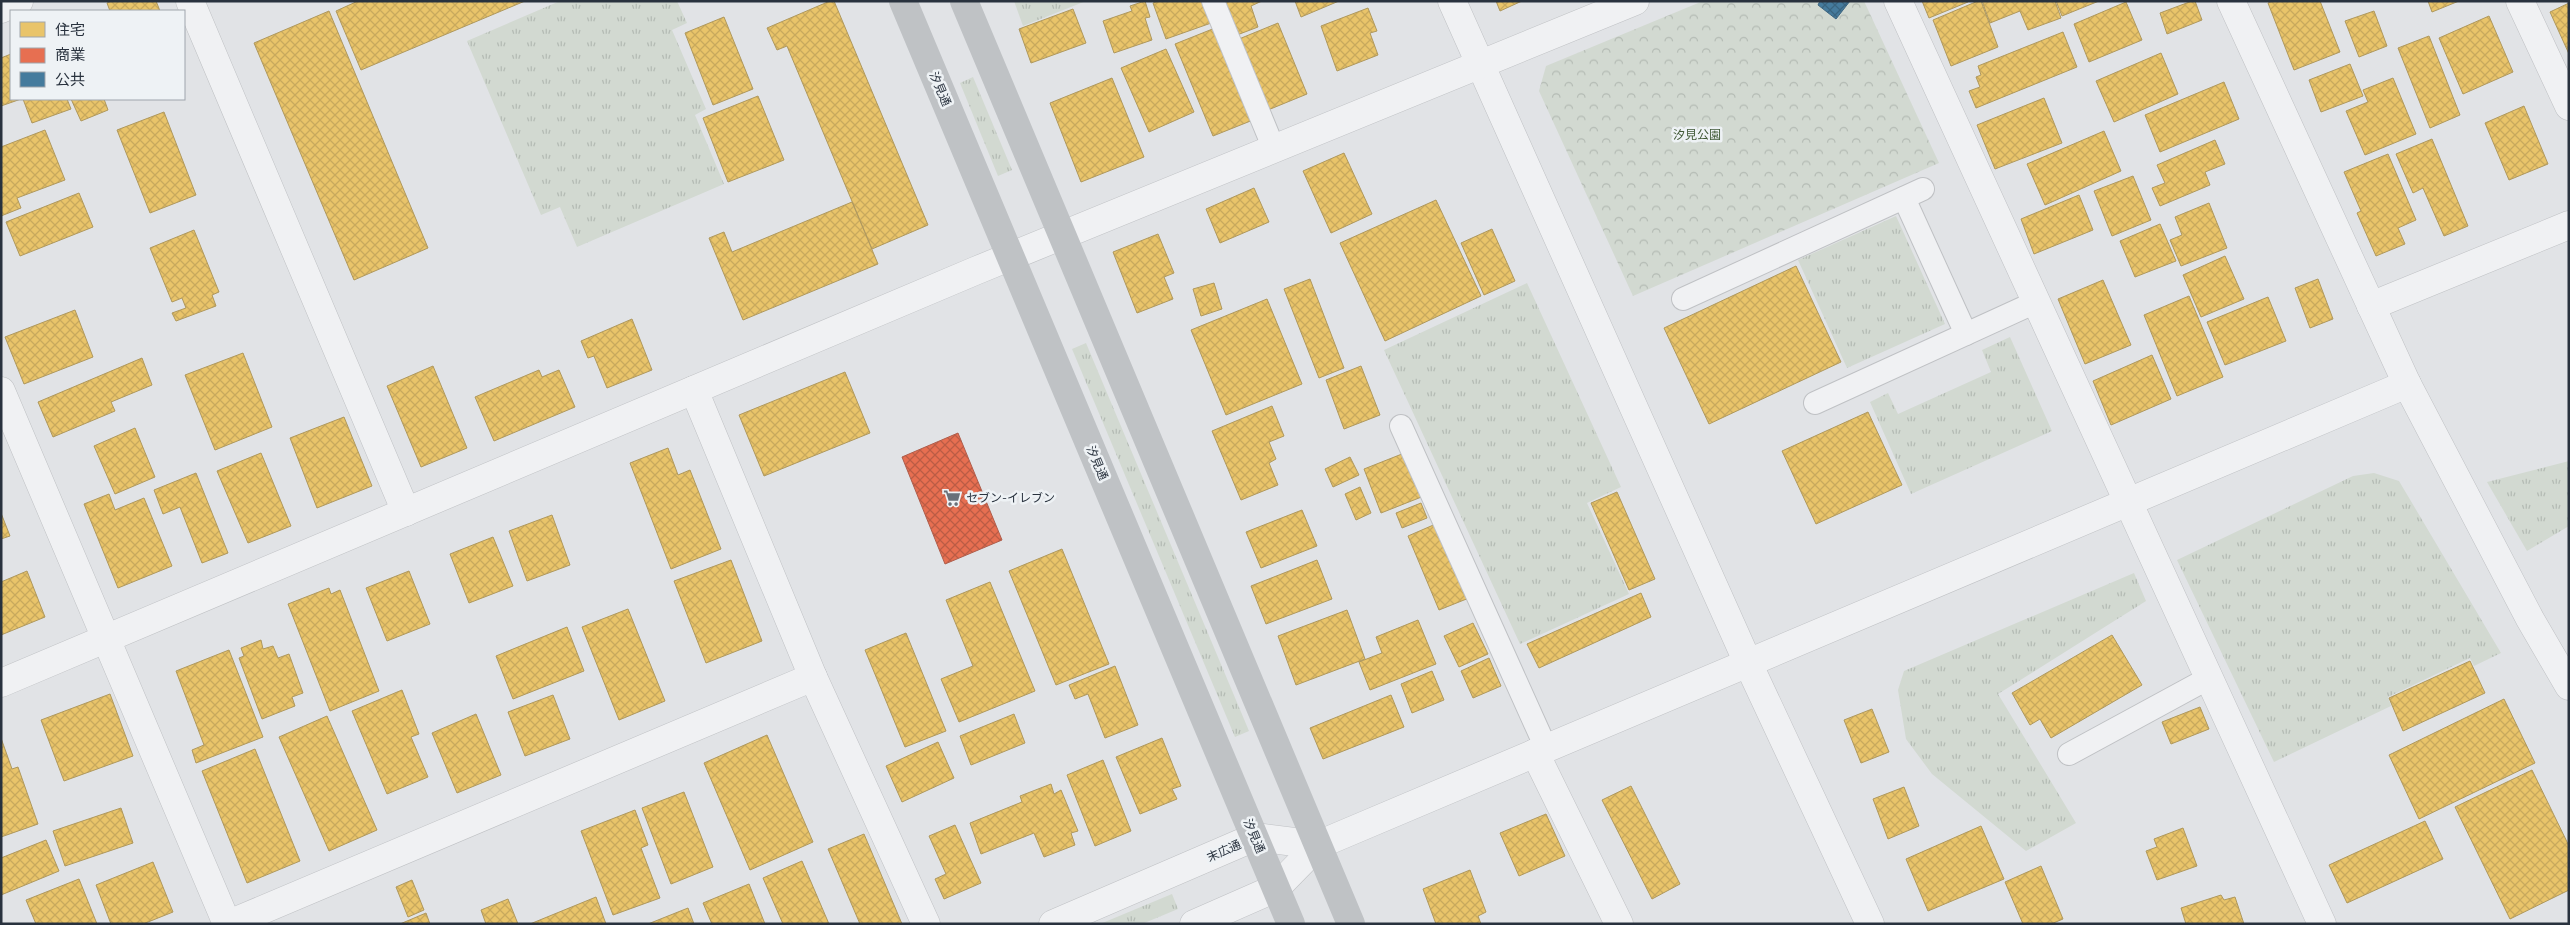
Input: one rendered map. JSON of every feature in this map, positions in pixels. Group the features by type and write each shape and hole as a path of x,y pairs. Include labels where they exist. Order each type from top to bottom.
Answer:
{"street":[{"path":"1,9 19,1"},
{"path":"190,1 406,512"},
{"name":"汐見通","path":"903,1 1291,924"},
{"path":"964,1 1351,924"},
{"path":"1452,1 1748,663 1870,924"},
{"path":"1,683 1010,256 1479,65 1602,7 1635,1"},
{"path":"1898,1 2322,924"},
{"path":"2231,1 2407,384 2530,620 2569,686"},
{"path":"2520,1 2569,106"},
{"path":"2371,306 2569,226"},
{"path":"1194,924 1276,888 1318,845 2407,384"},
{"path":"694,390 814,677 926,924"},
{"path":"1,391 228,924 814,677"},
{"path":"1540,750 1619,924"},
{"name":"末広通","path":"1053,924 1255,837 1318,845"}],"lane":[{"path":"1213,1 1274,149"},
{"path":"1683,299 1914,194 1966,334"},
{"path":"1815,403 2036,302"},
{"path":"1402,426 1540,750"},
{"path":"2069,754 2209,678"}],"green space":[{"path":"560,1 677,1 687,23 672,30 706,109 695,115 724,184 577,247 560,207 541,215 467,41"},
{"path":"1014,1 1086,1 1023,26"},
{"name":"汐見公園","path":"1703,1 1864,1 1939,163 1633,296 1539,91 1546,66"},
{"path":"973,77 1012,170 998,176 960,83"},
{"path":"1896,216 1945,324 1847,368 1798,260"},
{"path":"1527,283 1621,487 1587,503 1629,594 1520,644 1384,350"},
{"path":"2010,337 2052,431 1911,494 1870,402 1888,393 1898,414 1991,372 1982,350"},
{"path":"1086,343 1249,731 1235,737 1072,349"},
{"path":"2569,461 2569,526 2527,551 2487,482"},
{"path":"2374,473 2399,481 2501,653 2474,666 2470,658 2388,697 2391,706 2274,762 2177,560 2353,476"},
{"path":"2134,573 2146,601 1998,694 2076,823 2026,851 1932,774 1906,739 1898,690 1904,671"},
{"path":"1172,894 1178,909 1142,924 1100,924"}],"building: 住宅":[{"path":"112,1 156,1 160,10 110,10 107,3"},
{"path":"358,1 525,1 361,70 336,11"},
{"path":"834,1 928,225 872,249 787,46 777,50 767,28"},
{"path":"1145,1 1150,17 1145,18 1152,40 1114,53 1103,21 1132,11 1130,6"},
{"path":"1159,1 1207,1 1214,22 1166,39 1153,3"},
{"path":"1225,1 1262,1 1251,6 1258,27 1237,35"},
{"path":"1295,1 1339,1 1301,17"},
{"path":"1496,1 1522,1 1500,11"},
{"path":"1922,1 1967,1 1968,2 1929,18"},
{"path":"1981,1 1998,47 1951,66 1933,20"},
{"path":"1982,1 2055,1 2061,18 2028,30 2020,11 1990,23"},
{"path":"2056,1 2099,1 2062,16"},
{"path":"2195,1 2202,20 2167,34 2160,13"},
{"path":"2273,1 2320,1 2340,52 2294,70 2268,3"},
{"path":"2428,1 2459,1 2432,12"},
{"path":"2126,2 2142,40 2089,62 2074,24"},
{"path":"2569,3 2569,54 2550,12"},
{"path":"1368,8 1377,31 1370,33 1378,55 1337,71 1321,26"},
{"path":"1073,9 1086,43 1031,63 1019,29"},
{"path":"329,11 428,248 354,280 254,43"},
{"path":"2374,11 2387,46 2359,57 2345,21"},
{"path":"2489,16 2513,72 2463,94 2439,38"},
{"path":"724,17 753,89 713,105 685,33"},
{"path":"1278,23 1307,94 1268,110 1239,39"},
{"path":"1215,28 1253,120 1213,136 1175,44"},
{"path":"2063,32 2077,67 1976,108 1969,91 1980,87 1976,77 1981,75 1978,66"},
{"path":"2429,36 2460,115 2430,128 2398,48"},
{"path":"1166,49 1194,112 1149,132 1121,68"},
{"path":"2161,53 2178,94 2114,122 2096,81"},
{"path":"10,54 10,100 18,100 1,106 1,58"},
{"path":"2350,64 2363,96 2321,112 2309,80"},
{"path":"1112,78 1144,157 1081,182 1050,103"},
{"path":"2393,78 2416,134 2365,155 2346,111 2368,102 2363,90"},
{"path":"2224,82 2239,119 2160,152 2145,115"},
{"path":"758,96 784,160 728,182 703,118"},
{"path":"2044,98 2062,143 1995,169 1977,125"},
{"path":"23,100 67,100 71,109 32,123"},
{"path":"71,100 104,100 108,110 81,121"},
{"path":"2524,106 2548,164 2509,180 2485,123"},
{"path":"164,112 196,195 150,213 117,130"},
{"path":"45,130 65,180 17,198 21,208 1,216 1,147"},
{"path":"2104,131 2121,171 2045,205 2027,164"},
{"path":"2432,139 2468,226 2444,236 2423,188 2413,193 2396,154"},
{"path":"2215,140 2225,164 2205,172 2210,185 2160,206 2152,188 2165,183 2157,165"},
{"path":"1344,153 1372,214 1331,233 1303,171"},
{"path":"2388,154 2416,220 2398,228 2405,244 2376,256 2357,213 2361,211 2344,172"},
{"path":"2133,176 2151,220 2112,236 2094,191"},
{"path":"1254,188 1269,222 1220,243 1206,209"},
{"path":"79,193 93,227 20,256 6,222"},
{"path":"2079,195 2093,230 2034,254 2021,219"},
{"path":"1436,200 1481,296 1385,341 1340,243"},
{"path":"852,202 878,264 743,320 709,238 724,232 732,252"},
{"path":"2209,203 2227,248 2181,266 2170,240 2182,235 2175,217"},
{"path":"2160,224 2176,261 2135,277 2120,241"},
{"path":"1492,229 1515,281 1484,295 1461,243"},
{"path":"194,230 219,292 212,295 216,306 176,321 172,313 186,308 182,298 172,302 150,248"},
{"path":"1158,234 1174,273 1164,277 1173,299 1137,313 1113,252"},
{"path":"2225,256 2244,299 2201,317 2183,275"},
{"path":"1796,266 1841,362 1709,424 1664,328"},
{"path":"1310,279 1344,368 1319,378 1284,289"},
{"path":"2318,279 2333,319 2310,328 2295,288"},
{"path":"2103,280 2131,345 2085,364 2058,299"},
{"path":"1214,283 1222,309 1201,316 1193,289"},
{"path":"2189,296 2223,377 2177,396 2144,315"},
{"path":"2268,297 2286,341 2225,365 2207,322"},
{"path":"1267,299 1302,384 1226,415 1191,330"},
{"path":"75,310 93,357 24,384 5,337"},
{"path":"632,319 652,370 607,388 594,356 588,358 581,341"},
{"path":"243,353 272,427 215,450 185,375"},
{"path":"2152,355 2171,399 2111,425 2093,381"},
{"path":"142,358 152,385 111,402 115,411 53,437 38,402"},
{"path":"433,366 467,448 421,467 387,386"},
{"path":"1361,366 1380,415 1344,429 1326,380"},
{"path":"539,370 542,377 559,370 575,407 494,441 475,397"},
{"path":"845,372 870,433 764,476 739,415"},
{"path":"1272,406 1284,436 1269,442 1276,459 1269,463 1278,485 1241,500 1212,431"},
{"path":"1868,412 1902,485 1816,524 1782,451"},
{"path":"344,417 372,486 317,508 290,438"},
{"path":"135,428 155,477 115,494 94,446"},
{"path":"668,448 678,475 690,470 721,549 671,569 630,463"},
{"path":"1407,452 1424,496 1381,513 1364,469"},
{"path":"261,453 291,526 248,543 217,471"},
{"path":"1350,457 1359,475 1333,487 1325,469"},
{"path":"196,473 228,553 202,563 180,507 163,514 154,490"},
{"path":"1360,487 1371,513 1356,520 1345,494"},
{"path":"1617,492 1655,579 1629,590 1591,503"},
{"path":"109,494 115,510 144,498 172,566 118,588 84,504"},
{"path":"1421,503 1427,518 1402,528 1396,513"},
{"path":"1302,510 1317,546 1261,568 1246,532"},
{"path":"1,513 10,536 1,539"},
{"path":"552,515 570,565 527,581 509,531"},
{"path":"1438,523 1469,598 1439,610 1408,536"},
{"path":"493,537 513,586 469,603 450,554"},
{"path":"1062,549 1109,664 1056,685 1009,571"},
{"path":"731,560 762,641 706,663 674,581"},
{"path":"1317,560 1332,599 1266,624 1251,586"},
{"path":"27,571 45,617 1,635 1,582"},
{"path":"409,571 430,624 387,641 366,588"},
{"path":"990,582 1035,691 959,722 941,679 973,666 946,600"},
{"path":"329,588 331,594 340,590 379,691 330,711 288,604"},
{"path":"1641,593 1651,617 1539,668 1527,644"},
{"path":"628,609 665,701 619,720 582,627"},
{"path":"1347,610 1365,659 1296,685 1278,636"},
{"path":"1418,620 1436,664 1370,690 1359,662 1382,653 1376,637"},
{"path":"1473,623 1488,654 1459,667 1444,636"},
{"path":"567,627 584,671 513,699 496,656"},
{"path":"906,633 946,731 905,747 865,650"},
{"path":"2112,635 2142,685 2051,738 2040,719 2030,725 2012,693"},
{"path":"261,640 263,649 273,646 278,658 289,654 303,693 292,697 295,706 262,719 239,658 244,656 241,648"},
{"path":"229,650 263,737 196,763 192,750 204,745 176,671"},
{"path":"1489,658 1501,686 1473,698 1461,671"},
{"path":"2470,661 2485,693 2403,731 2389,698"},
{"path":"1115,666 1138,725 1105,738 1088,694 1075,699 1069,685"},
{"path":"1432,671 1444,700 1412,713 1401,684"},
{"path":"402,690 419,734 411,737 428,777 387,794 352,711"},
{"path":"110,694 133,756 64,781 41,720"},
{"path":"553,695 570,739 525,756 508,712"},
{"path":"1391,695 1404,727 1323,759 1310,728"},
{"path":"2504,699 2535,763 2419,819 2389,755"},
{"path":"2200,707 2209,729 2171,744 2162,722"},
{"path":"1872,709 1889,752 1861,763 1844,720"},
{"path":"476,714 501,775 457,793 432,733"},
{"path":"1014,714 1025,743 971,765 960,736"},
{"path":"327,716 377,830 329,851 279,737"},
{"path":"767,735 813,842 750,870 704,763"},
{"path":"1,738 12,769 18,767 38,824 1,837"},
{"path":"1162,738 1181,786 1172,789 1177,799 1140,814 1116,757"},
{"path":"938,742 954,778 902,802 886,766"},
{"path":"255,749 300,861 247,883 202,771"},
{"path":"1103,760 1131,831 1095,846 1067,775"},
{"path":"2532,770 2569,846 2569,890 2510,919 2455,807"},
{"path":"1051,784 1054,794 1061,790 1078,831 1071,833 1075,845 1044,857 1034,833 981,854 970,823 1022,802 1020,796"},
{"path":"1631,786 1680,884 1652,899 1602,800"},
{"path":"1904,787 1919,826 1888,839 1873,799"},
{"path":"684,792 713,867 671,884 642,808"},
{"path":"121,808 133,843 65,866 53,831"},
{"path":"635,810 648,845 641,848 660,898 613,915 581,831"},
{"path":"1546,814 1565,856 1519,876 1500,833"},
{"path":"2425,821 2443,859 2347,903 2329,865"},
{"path":"955,825 981,883 944,899 935,879 946,874 929,836"},
{"path":"1981,826 2004,879 1928,911 1906,859"},
{"path":"2183,828 2197,866 2157,880 2146,851 2157,847 2154,839"},
{"path":"864,834 902,924 860,924 828,849"},
{"path":"46,840 59,871 1,895 1,858"},
{"path":"802,861 829,924 783,924 763,878"},
{"path":"153,862 173,912 143,924 111,924 96,885"},
{"path":"2041,866 2063,919 2051,924 2023,924 2005,882"},
{"path":"1470,870 1486,912 1478,916 1481,924 1436,924 1423,889"},
{"path":"79,879 97,924 36,924 26,900"},
{"path":"412,880 424,910 408,917 396,887"},
{"path":"749,884 765,924 712,924 703,903"},
{"path":"2221,895 2224,900 2235,897 2244,924 2186,924 2181,908"},
{"path":"596,897 606,924 530,924"},
{"path":"508,899 518,924 486,924 481,910"},
{"path":"688,908 694,924 648,924"},
{"path":"426,913 430,924 400,924"}],"building: 商業":[{"name":"セブン-イレブン","path":"958,433 1002,540 945,564 902,457"}],"building: 公共":[{"path":"1820,1 1850,1 1836,19 1818,5"}],"place":[{"name":"セブン-イレブン","path":"952,498"}]}
